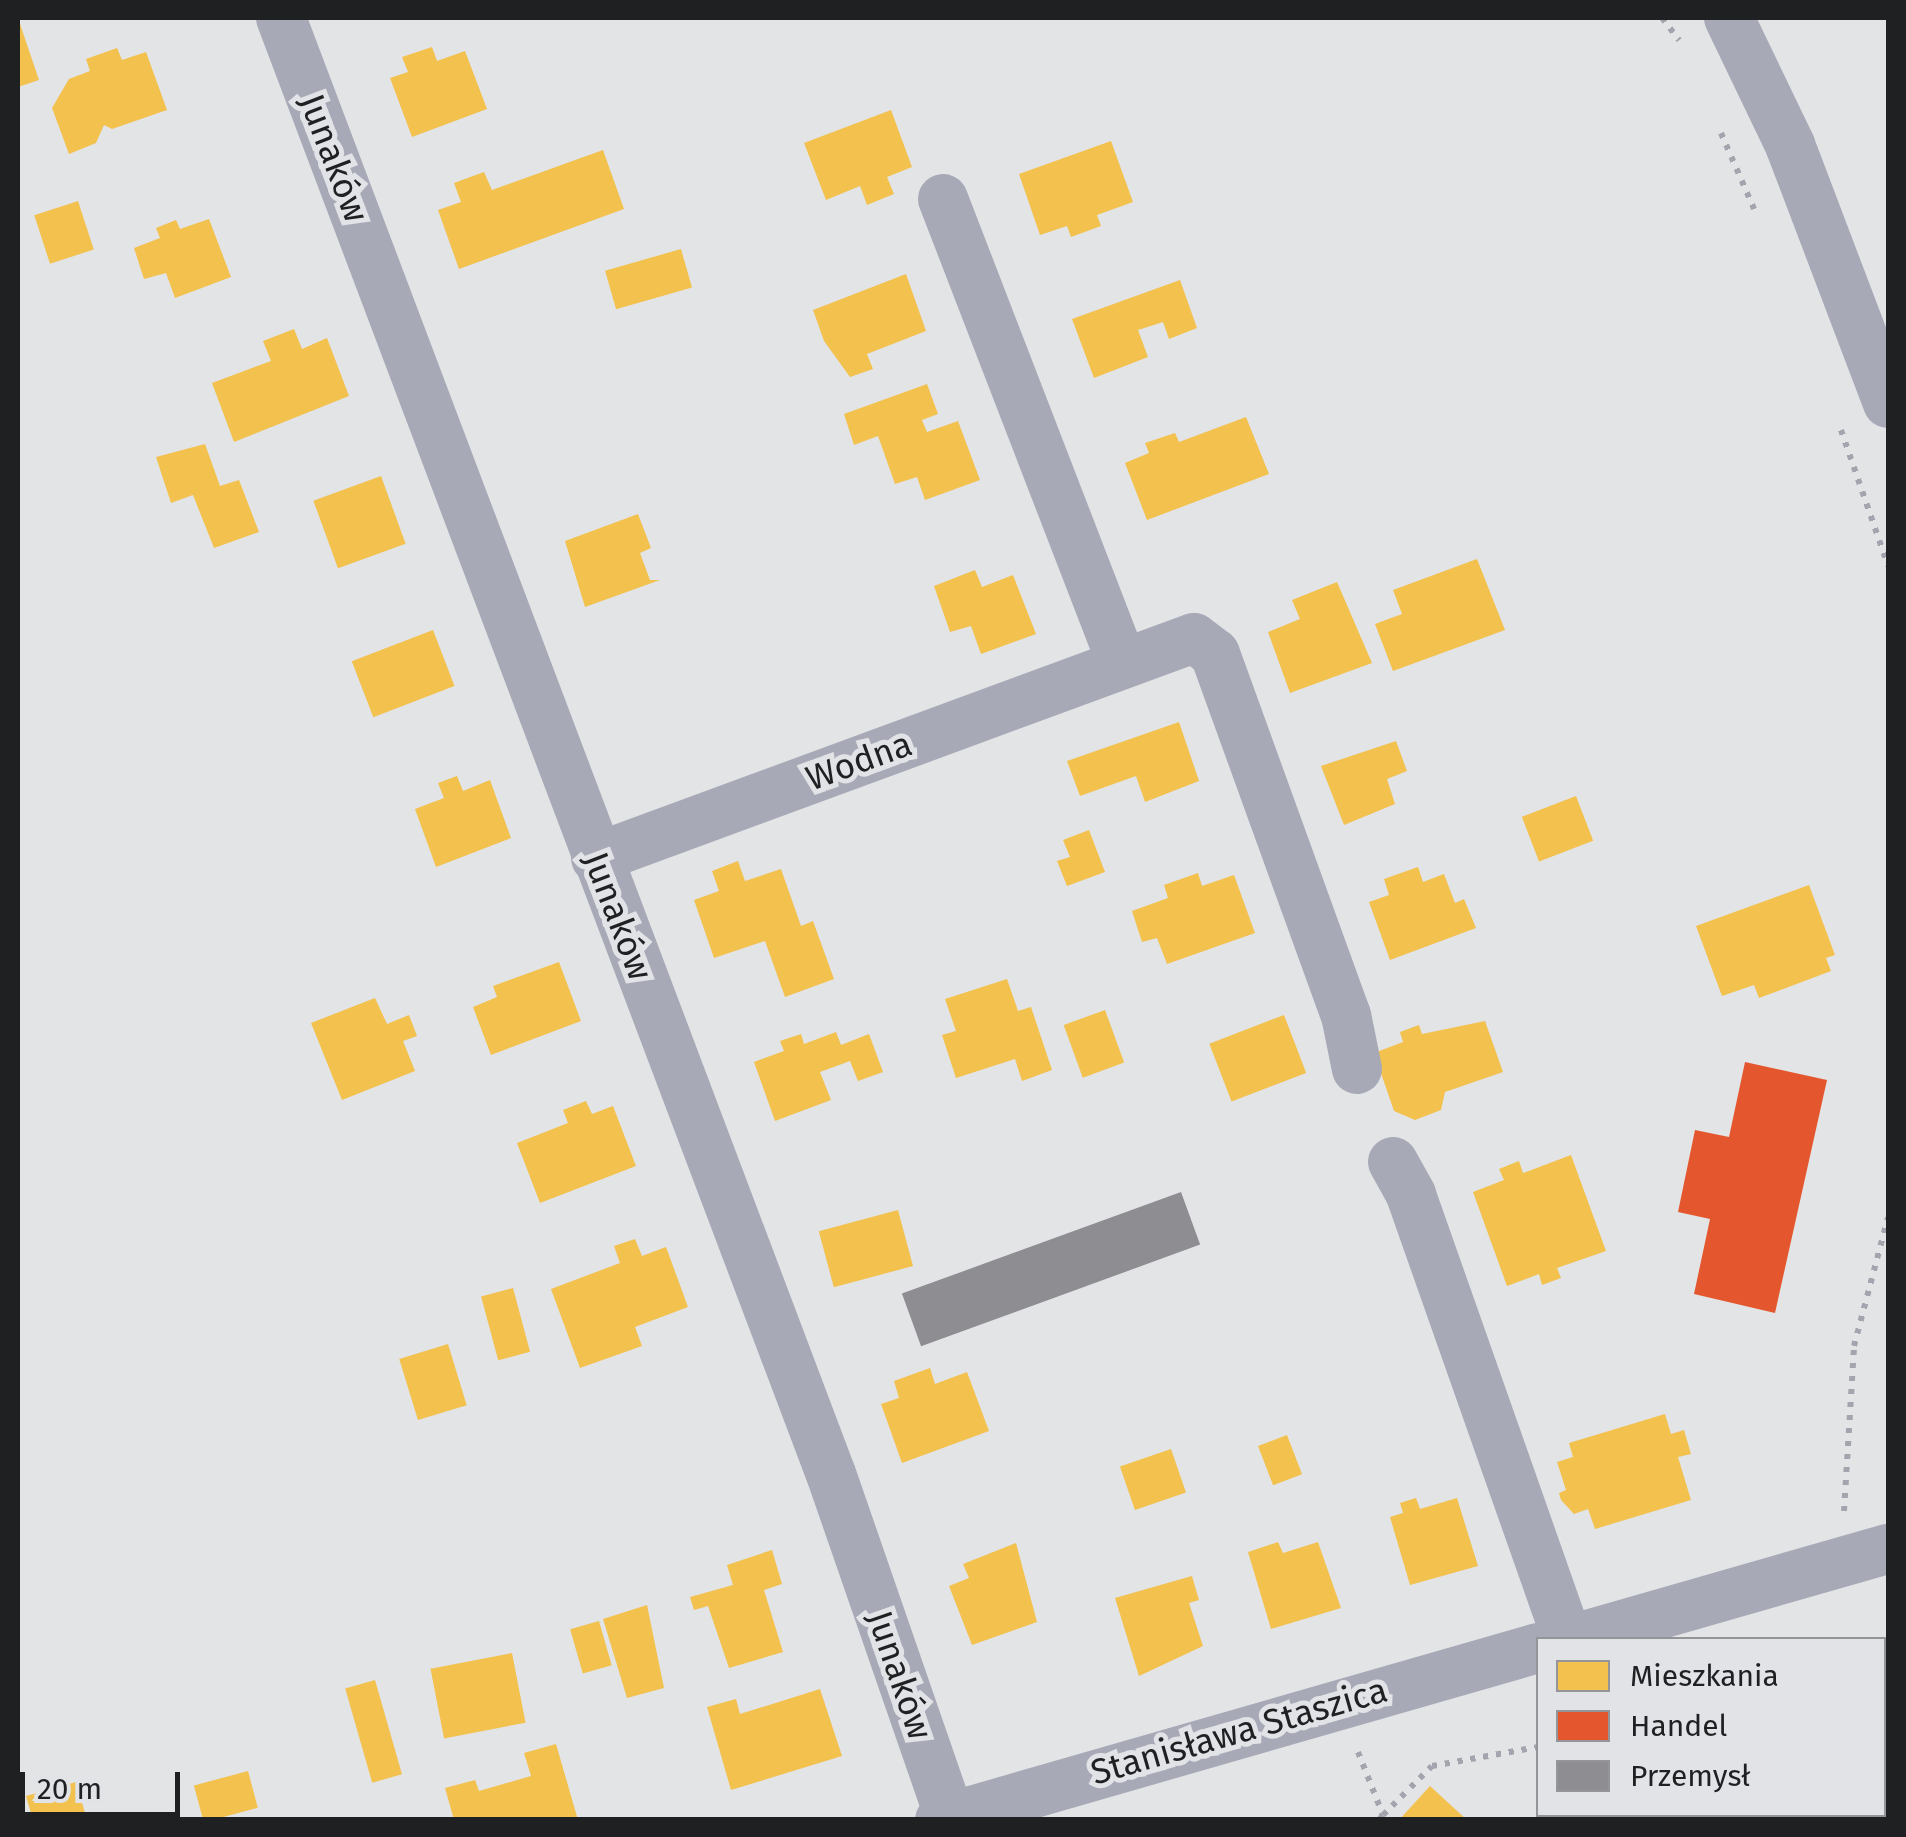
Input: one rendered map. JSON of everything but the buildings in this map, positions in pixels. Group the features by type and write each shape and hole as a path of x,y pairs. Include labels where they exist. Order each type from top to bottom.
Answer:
{"street":[{"name":"Junaków","path":"281,18 831,1474 945,1818"},
{"path":"1728,18 1790,145 1888,402"},
{"path":"943,199 1122,664"},
{"name":"Wodna","path":"596,858 1194,638 1215,654 1346,1016 1357,1070"},
{"path":"1393,1162 1412,1195 1568,1637"},
{"path":"1580,1637 1874,1553"},
{"name":"Stanisława Staszica","path":"945,1818 1329,1704 1536,1649"}],"path":[{"path":"1874,1553 1844,1510 1854,1346 1888,1217"},
{"path":"1329,1704 1347,1726 1381,1817 1432,1766 1536,1747"}]}
